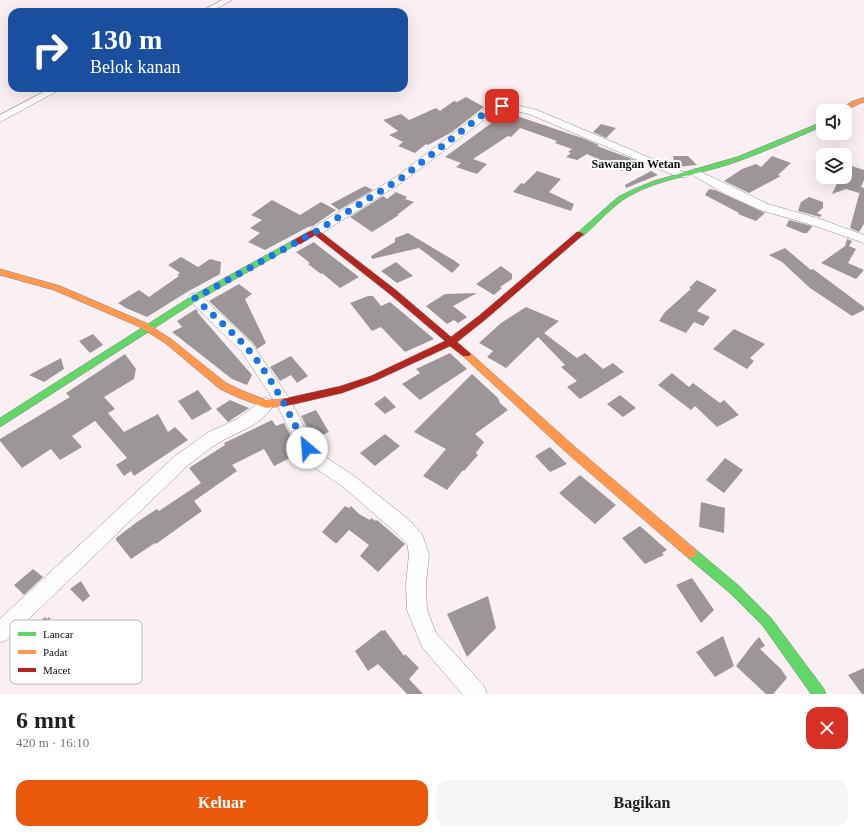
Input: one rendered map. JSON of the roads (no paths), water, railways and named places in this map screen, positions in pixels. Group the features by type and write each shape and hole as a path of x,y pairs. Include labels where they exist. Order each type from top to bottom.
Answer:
{"street":[{"path":"211,0 226,1"},
{"path":"212,8 226,1"},
{"path":"0,119 51,92"},
{"path":"852,104 864,100"},
{"path":"0,423 195,298 315,232 400,179 490,109 498,106 521,108 554,120 682,175"},
{"path":"0,272 57,288 148,328 168,341 223,386 251,399 275,403 295,401 342,389 374,378 452,341 483,317 633,191 659,181 695,172 764,150 816,127"},
{"path":"695,172 727,190 764,206 864,239"},
{"path":"315,232 394,293 452,341 571,450 734,589 767,622 819,694"},
{"path":"195,298 247,348 264,372 275,403 307,448 321,463 348,481 401,525 415,540 419,554 416,567 417,610 428,640 476,694"},
{"path":"14,620 182,461 212,438 244,424 258,413 275,403"},
{"path":"0,633 10,624"}],"district":[{"name":"Sawangan Wetan","path":"636,164"}]}
